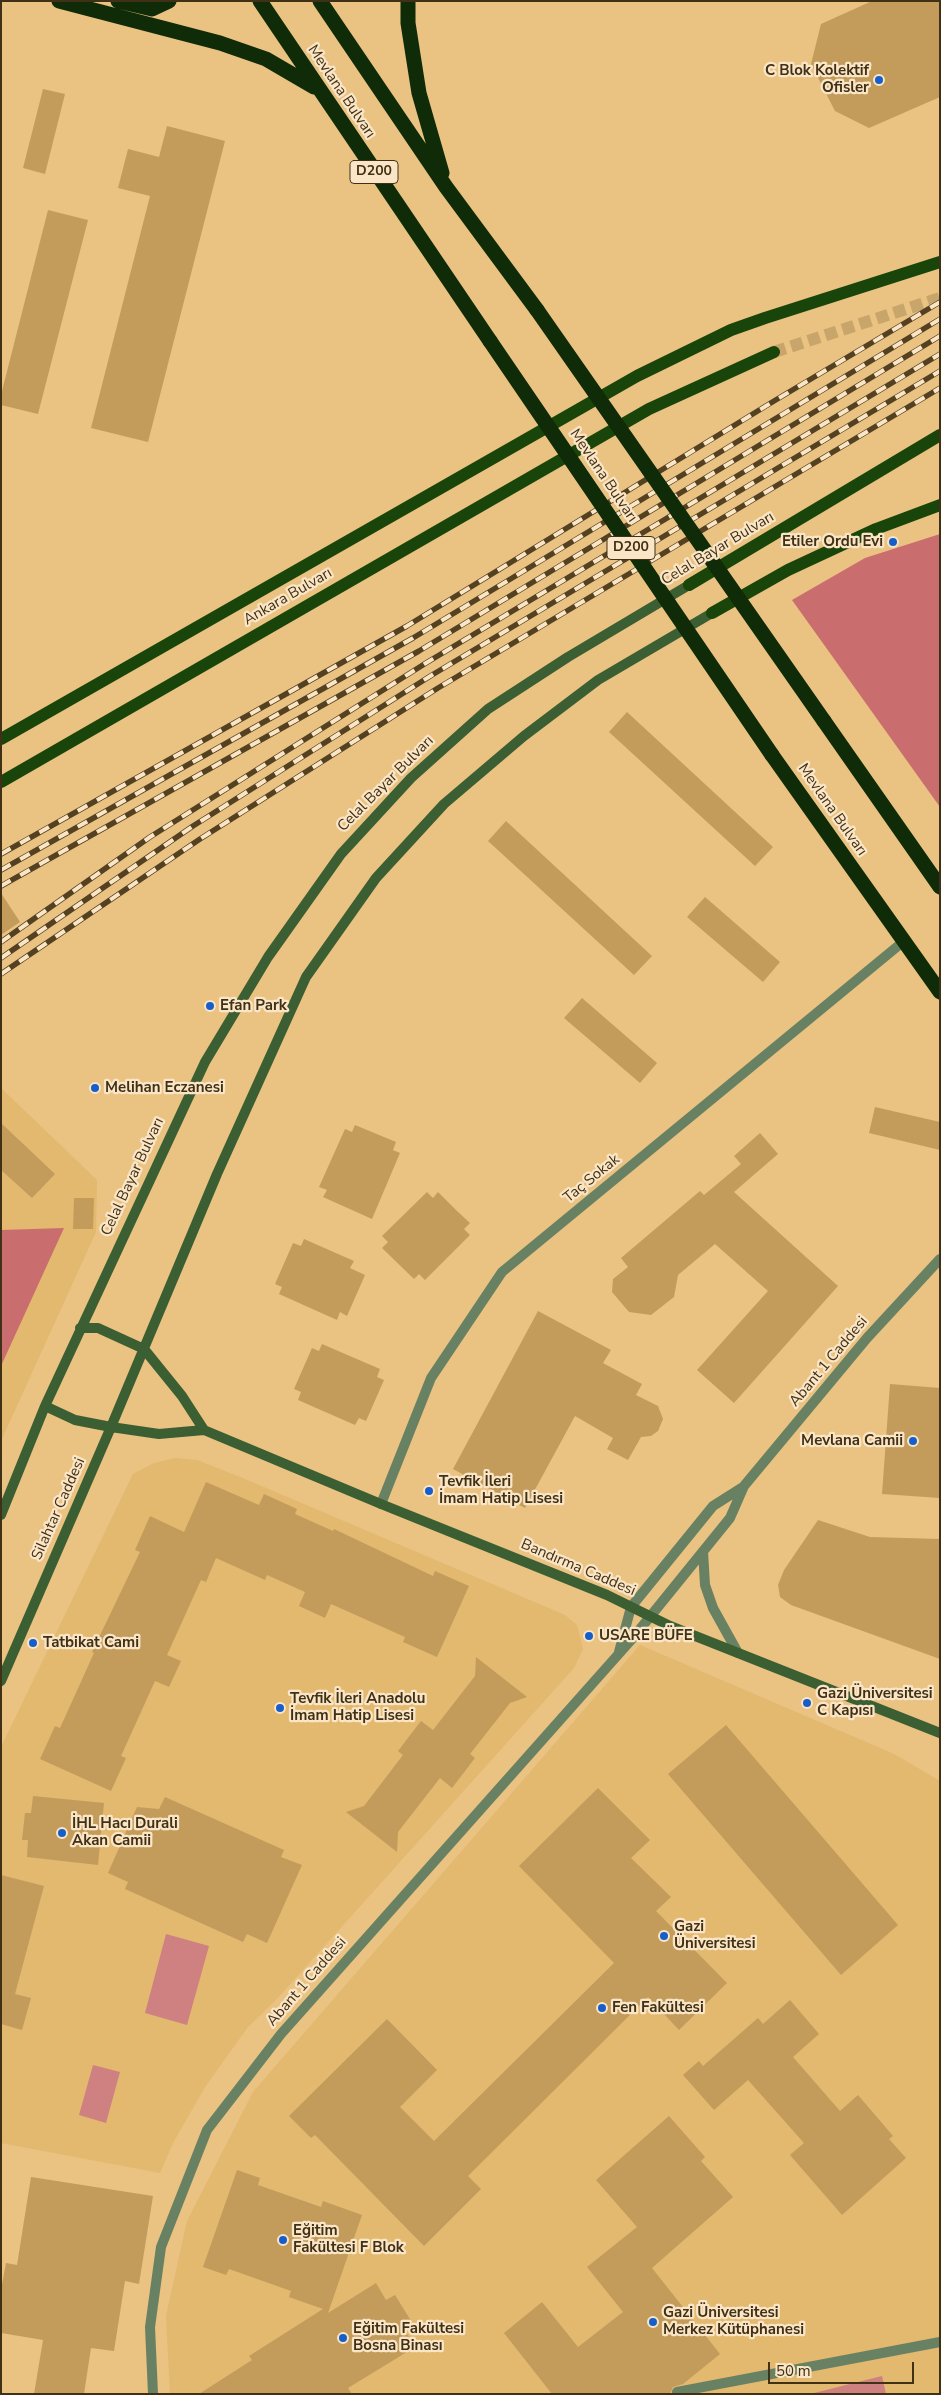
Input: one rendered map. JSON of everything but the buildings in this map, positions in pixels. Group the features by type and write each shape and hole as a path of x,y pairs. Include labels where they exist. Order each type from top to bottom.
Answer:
{"highway":[{"path":"59,1 220,43 266,59 317,89"},
{"path":"118,1 152,9 169,1"},
{"name":"Mevlana Bulvarı","path":"260,1 317,89 772,755 940,992"},
{"path":"320,1 446,187 537,310 940,887"},
{"path":"408,1 408,23 419,93 446,187"}],"main road":[{"name":"Ankara Bulvarı","path":"1,740 637,376 731,330 940,262"},
{"name":"Ankara Bulvarı","path":"1,782 649,409 774,352"},
{"name":"Celal Bayar Bulvarı","path":"80,1328 206,1062 268,957 341,854 411,778 488,709 568,657 940,435"},
{"path":"144,1349 217,1174 306,977 376,878 444,804 524,736 598,680 788,570 876,529 940,505"},
{"path":"1,1514 44,1406 80,1328 98,1328 144,1349 182,1396 204,1430"},
{"name":"Silahtar Caddesi","path":"1,1681 144,1349"},
{"name":"Bandırma Caddesi","path":"44,1406 75,1420 111,1427 158,1434 204,1430 607,1595 651,1617 738,1653 940,1733"}],"street":[{"name":"Taç Sokak","path":"381,1504 431,1378 502,1272 904,941"},
{"name":"Abant 1 Caddesi","path":"153,2394 150,2326 161,2247 207,2130 281,2034 651,1617 730,1518 744,1486 867,1338 940,1259"},
{"name":"Abant 1 Caddesi","path":"618,1656 631,1607 713,1506 744,1486"},
{"path":"703,1551 705,1585 713,1608 738,1653"},
{"path":"677,2392 940,2342"}],"shaded area":[{"path":"940,534 940,807 792,600 865,558"},
{"path":"1,1088 97,1180 96,1232 1,1441"},
{"path":"64,1228 1,1366 1,1230"},
{"name":"Tevfik İleri Anadolu İmam Hatip Lisesi","path":"175,1458 197,1460 245,1479 565,1615 577,1625 583,1649 574,1668 276,2000 248,2027 205,2087 173,2143 160,2173 1,2143 1,1747 133,1474 154,1463"},
{"name":"Gazi Üniversitesi","path":"640,1645 894,1754 940,1781 940,2394 170,2394 166,2316 187,2221 253,2092"},
{"path":"166,1934 209,1946 187,2025 145,2013"},
{"path":"93,2065 120,2072 106,2123 79,2115"},
{"path":"882,2376 886,2394 810,2394"}],"tunnel":[{"path":"774,352 940,298"}],"railway":[{"path":"1,854 407,626 774,401 940,302"},
{"path":"1,870 413,638 940,319"},
{"path":"1,886 419,651 940,336"},
{"path":"1,942 150,837 426,663 940,354"},
{"path":"1,958 193,826 432,675 940,371"},
{"path":"1,974 200,839 438,688 940,388"}],"place":[{"name":"C Blok Kolektif Ofisler","path":"879,80"},
{"name":"Etiler Ordu Evi","path":"893,542"},
{"name":"Efan Park","path":"210,1006"},
{"name":"Melihan Eczanesi","path":"95,1088"},
{"name":"Mevlana Camii","path":"913,1441"},
{"name":"Tevfik İleri İmam Hatip Lisesi","path":"429,1491"},
{"name":"USARE BÜFE","path":"589,1636"},
{"name":"Tatbikat Cami","path":"33,1643"},
{"name":"Gazi Üniversitesi C Kapısı","path":"807,1703"},
{"name":"Tevfik İleri Anadolu İmam Hatip Lisesi","path":"280,1708"},
{"name":"İHL Hacı Durali Akan Camii","path":"62,1833"},
{"name":"Gazi Üniversitesi","path":"664,1936"},
{"name":"Fen Fakültesi","path":"602,2008"},
{"name":"Eğitim Fakültesi F Blok","path":"283,2240"},
{"name":"Gazi Üniversitesi Merkez Kütüphanesi","path":"653,2322"},
{"name":"Eğitim Fakültesi Bosna Binası","path":"343,2338"}]}
